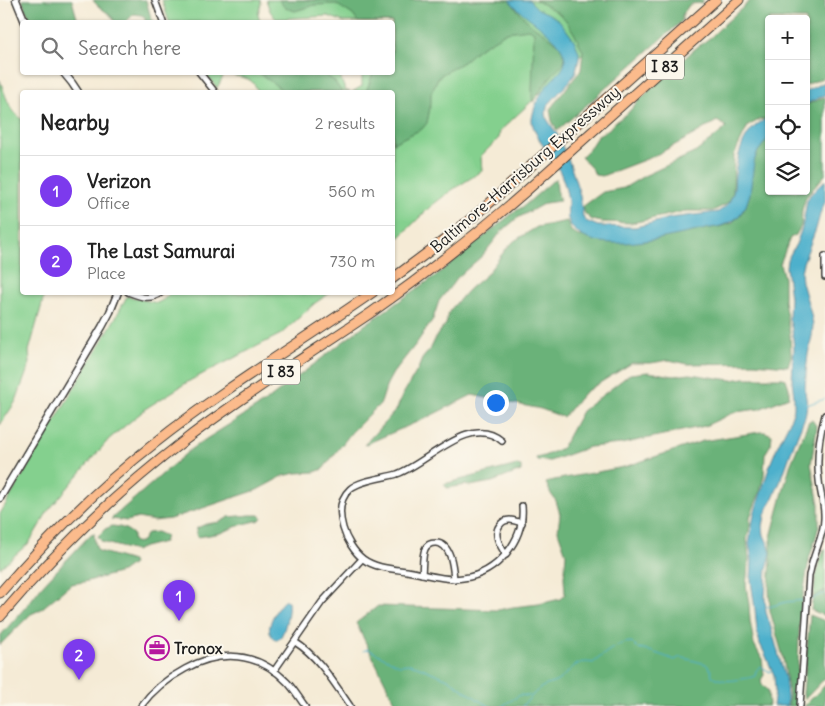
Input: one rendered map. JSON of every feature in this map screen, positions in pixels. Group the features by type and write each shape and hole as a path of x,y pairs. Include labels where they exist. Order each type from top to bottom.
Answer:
{"highway":[{"name":"Baltimore-Harrisburg Expressway","path":"395,277 484,208 716,0"},
{"name":"Baltimore-Harrisburg Expressway","path":"395,295 494,219 739,0"},
{"name":"I 83","path":"0,593 76,512 155,443 233,387 369,295"},
{"name":"Baltimore-Harrisburg Expressway","path":"0,617 86,525 165,455 241,400 395,295"}],"street":[{"path":"16,0 24,20"},
{"path":"156,0 162,20"},
{"path":"65,75 77,90"},
{"path":"201,75 213,90"},
{"path":"825,256 825,277"},
{"path":"0,498 102,327 117,295"},
{"path":"138,295 148,298 158,295"},
{"path":"800,706 809,575 813,560 823,539 825,516 817,463 825,415"},
{"path":"502,441 495,435 487,433 464,436 447,443 414,466 398,474 351,488 341,505 340,515 343,528 347,538 362,559 369,563 422,574 464,578 477,575 489,569 506,555 522,523 522,506"},
{"path":"506,555 498,540 496,532 498,527 504,521 510,520 522,523"},
{"path":"422,574 426,547 430,544 440,543 447,549 454,578"},
{"path":"274,671 322,602 362,559"},
{"path":"295,642 317,660 350,706"},
{"path":"141,706 155,690 177,674 194,664 211,658 226,656 241,657 261,663 274,671 288,682 305,706"}],"green space":[{"path":"22,0 72,0 77,20 31,20"},
{"path":"93,0 146,0 152,20 145,20 145,17 134,14 128,20 114,20"},
{"path":"162,0 260,0 261,3 258,14 259,19 261,20 168,20"},
{"path":"266,0 628,0 635,4 500,131 499,138 481,156 482,171 431,206 400,237 395,236 395,90 355,90 362,86 362,75 395,75 395,20 339,20 328,16 276,19 270,11"},
{"path":"279,0 510,0 527,21 559,45 565,56 564,62 548,80 533,102 534,32 529,29 507,32 478,49 463,62 441,75 431,93 427,123 422,129 395,142 395,90 367,90 372,75 395,75 395,20 357,20 353,15 336,4 315,5 295,11 285,8"},
{"path":"535,0 704,0 701,3 690,4 682,15 682,21 557,131 552,121 550,109 581,70 583,51 565,19 557,12"},
{"path":"751,0 825,0 825,77 810,83 810,15 765,15 765,119 748,126 734,155 733,192 730,200 713,211 686,211 632,223 592,220 585,214 582,207 603,192 624,188 644,176 696,152 725,129 724,125 717,121 652,157 602,176 595,175 581,157 598,135 608,130 615,122 627,114 657,83"},
{"path":"207,75 224,75 217,88"},
{"path":"230,75 340,75 345,90 257,90 252,82 245,78"},
{"path":"262,75 326,75 334,81 341,90 282,90"},
{"path":"0,80 11,107 20,118 20,295 44,295 29,351 30,363 16,401 0,425"},
{"path":"825,97 825,175 810,192 810,105"},
{"path":"765,137 765,195 808,195 802,210 801,226 796,235 790,238 780,264 784,278 784,301 790,335 791,356 788,366 754,363 688,364 669,360 651,363 632,363 585,392 563,417 541,409 472,395 424,419 364,445 397,409 422,359 446,324 451,309 469,289 487,274 514,241 537,227 567,221 571,231 578,236 610,238 718,227 732,223 744,210 753,160"},
{"path":"556,178 560,201 545,203 516,219 501,232 483,255 457,278 439,301 433,319 393,373 381,403 351,433 323,469 315,472 283,476 257,490 170,519 154,521 138,518 127,521 111,519 191,449 265,402 366,324 434,277 524,206"},
{"path":"168,295 327,295 315,303 281,334 191,380 148,407 109,439 48,511 29,543 0,568 0,514 127,296 157,303"},
{"path":"648,372 674,376 690,374 731,380 783,378 786,379 789,388 789,397 759,409 735,412 705,426 621,444 589,447 550,461 537,460 536,458 562,448 582,411 630,374"},
{"path":"812,420 817,427 811,464 819,504 819,525 809,559 800,614 796,706 788,706 789,695 783,657 770,611 771,537 790,466 809,421"},
{"path":"760,432 772,435 771,444 765,454 764,476 760,492 750,517 747,539 749,559 746,585 754,644 762,659 764,675 761,680 762,685 768,690 769,706 397,706 356,623 378,606 498,610 560,599 565,594 566,554 558,531 560,514 556,501 546,483 624,467 703,441"},
{"path":"517,465 521,466 521,471 492,482 447,488 444,484"},
{"path":"260,515 262,517 260,520 240,525 221,533 198,537 196,535 197,528 206,524 220,522 229,517"},
{"path":"112,526 123,528 133,534 135,542 144,539 147,533 157,532 166,536 164,542 135,551 102,542 98,536 105,529"},
{"path":"94,533 95,545 99,551 132,561 133,564 122,572 71,584 40,610 31,614 0,645 0,636 42,586"},
{"path":"824,549 825,607 812,605 816,576"},
{"path":"825,590 825,616 811,610 813,597"},
{"path":"810,615 825,621 825,678 805,699 803,694"},
{"path":"825,685 825,706 804,706"}],"water":[{"path":"509,0 529,0 538,9 559,20 574,40 579,52 575,74 547,106 546,113 547,119 557,134 570,164 580,195 583,217 586,221 598,226 635,227 670,218 718,212 727,204 734,190 738,157 744,141 754,127 765,120 765,142 757,153 750,194 746,206 738,217 721,226 636,242 615,243 596,241 580,235 569,221 568,198 563,179 535,131 532,119 534,109 541,94 564,67 563,52 550,35"},
{"path":"825,82 825,95 810,102 810,89"},
{"path":"825,180 825,202 801,272 813,325 806,373 805,391 807,405 805,417 782,478 765,515 763,527 771,553 767,569 766,612 785,678 787,696 787,706 773,706 774,675 760,644 757,631 751,581 752,559 749,544 754,514 771,462 794,409 792,380 794,349 789,318 790,298 786,267 787,260 802,228 807,201 810,195"},
{"path":"285,600 288,601 286,621 281,636 275,640 270,633 270,625 276,610"}],"waterway":[{"path":"806,405 825,399"},
{"path":"810,600 825,594"},
{"path":"766,606 804,600"},
{"path":"522,706 539,689 558,681 574,666 587,662 593,663 615,647 631,642 637,648 675,660 680,657 706,664 711,670 712,676 724,680 753,677 760,666 770,672 771,670"},
{"path":"363,651 368,649 399,665 409,664 417,666 448,679 490,706"},
{"path":"502,706 520,695 530,696"}],"place":[{"name":"Verizon","path":"179,621"},
{"name":"Tronox","path":"157,648"},
{"name":"The Last Samurai","path":"79,680"}]}
